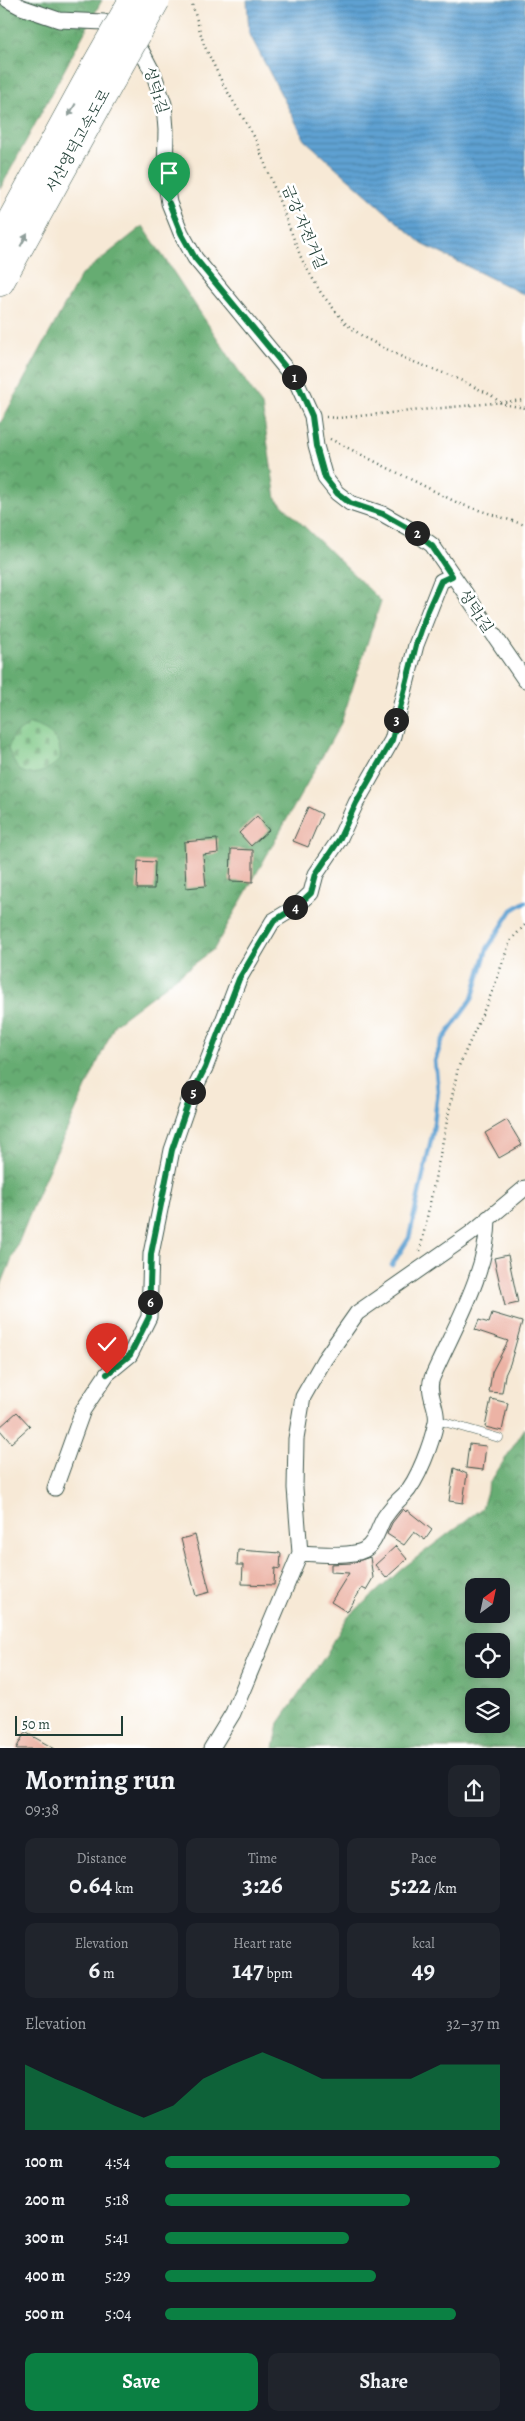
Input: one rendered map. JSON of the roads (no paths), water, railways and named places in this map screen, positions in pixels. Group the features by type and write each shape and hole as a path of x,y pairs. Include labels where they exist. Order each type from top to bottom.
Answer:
{"highway":[{"name":"서산영덕고속도로","path":"0,282 104,72 132,0"},
{"name":"서산영덕고속도로","path":"0,241 104,72 156,0"}],"street":[{"name":"성덕1길","path":"8,0 59,20 87,19 104,22 127,34 142,52 154,75 164,104 166,130 165,178 169,203 181,233 195,258 296,380 313,424 316,446 325,478 337,493 350,503 383,514 413,531 432,546 525,680"},
{"path":"30,0 45,16"},
{"path":"55,1488 83,1410 107,1374 130,1355 149,1317 151,1254 172,1150 190,1098 205,1068 239,979 274,921 296,907 311,893 316,874 339,840 356,803 392,740 416,645 428,610 441,581 452,576"},
{"path":"211,1748 233,1713 300,1553 295,1488 296,1439 303,1397 324,1360 356,1313 462,1240 525,1188"},
{"path":"300,1553 334,1555 364,1550 375,1538 383,1519 397,1499 403,1495 412,1482 426,1453 437,1420 431,1399 431,1380 462,1316 488,1240 488,1218"}],"lane":[{"path":"437,1420 499,1438"}],"water":[{"path":"247,0 525,0 525,295 422,244 305,140 249,33"}],"waterway":[{"path":"392,1265 409,1238 433,1131 438,1091 435,1061 442,1041 472,999 487,949 512,910 525,902"}]}
